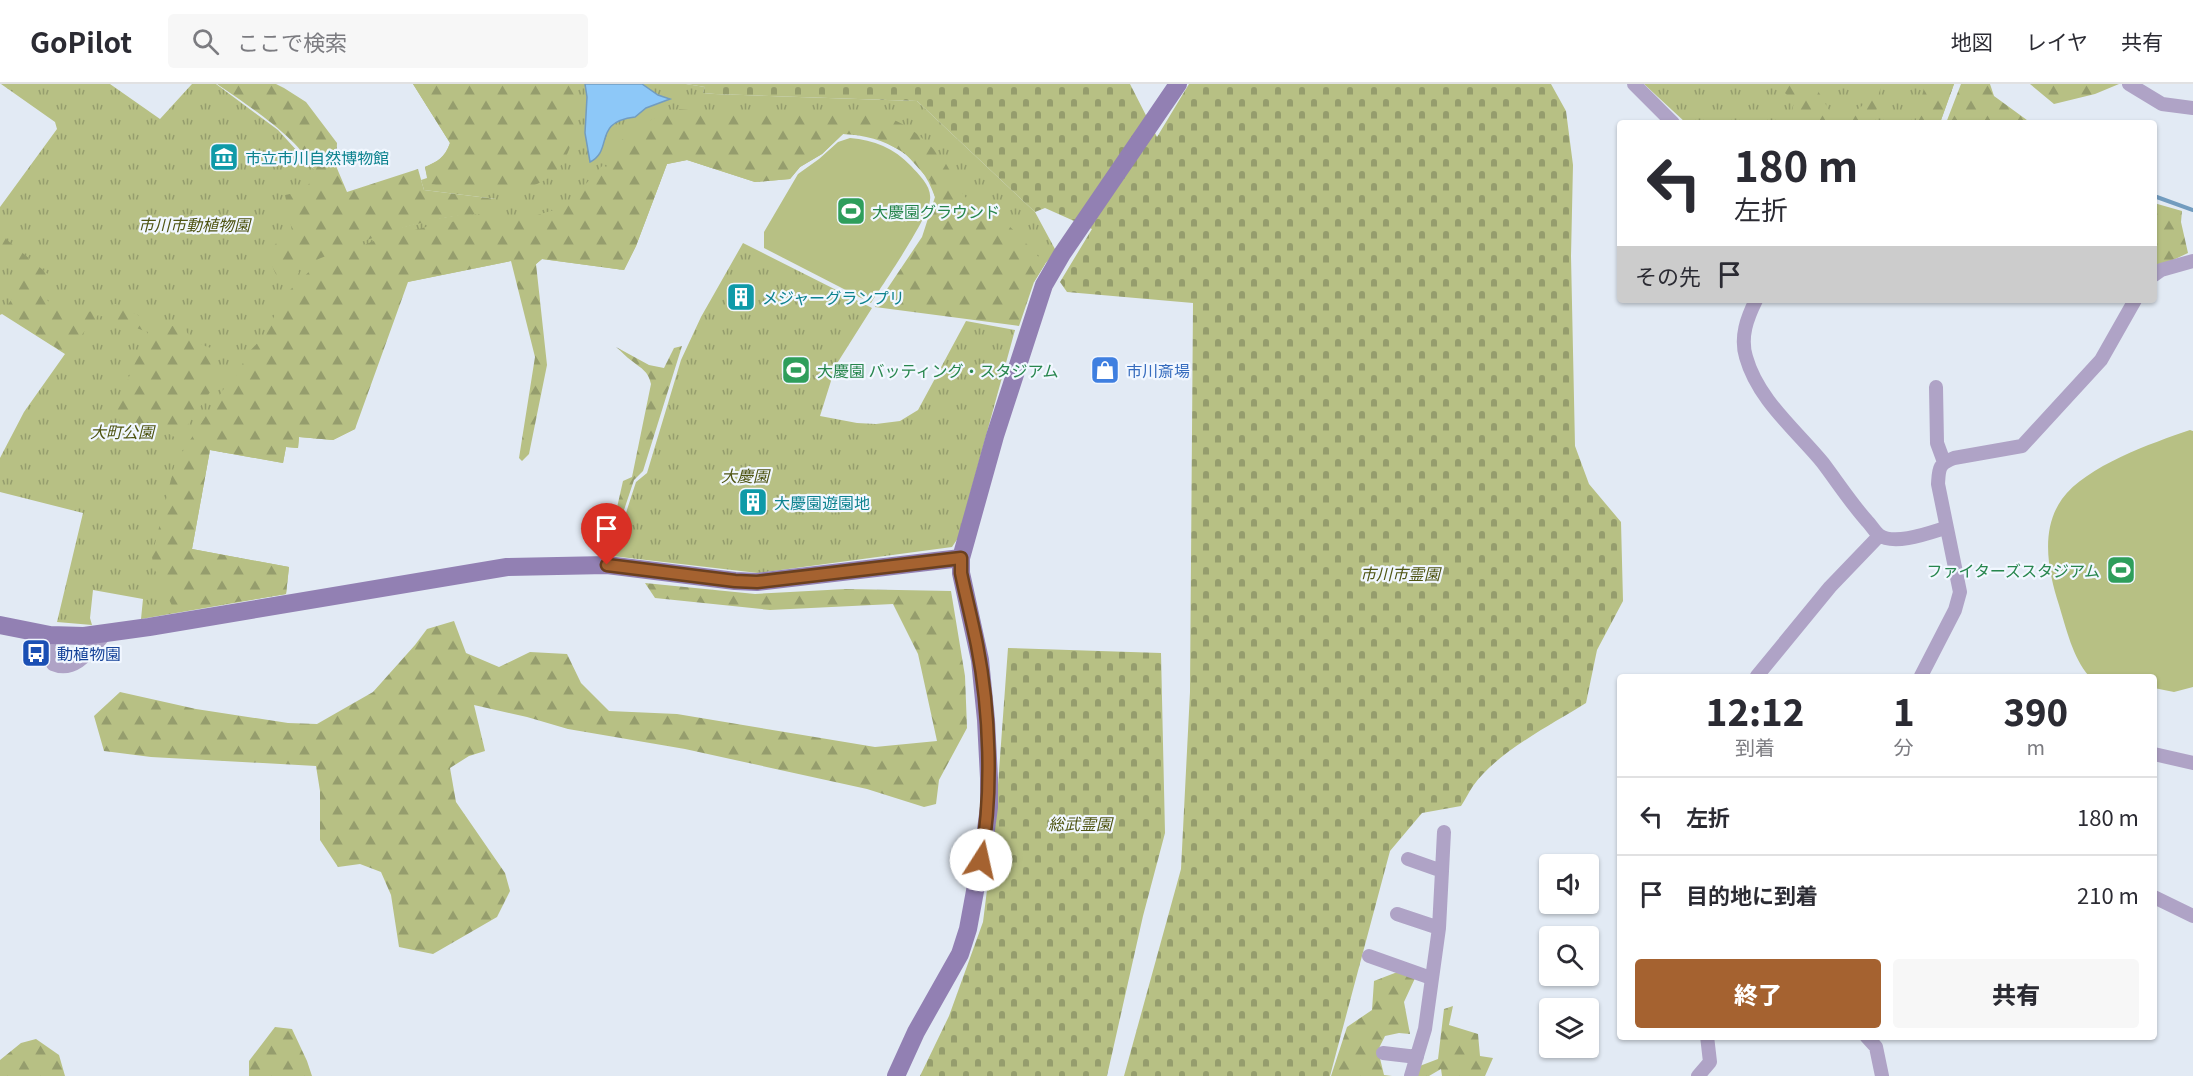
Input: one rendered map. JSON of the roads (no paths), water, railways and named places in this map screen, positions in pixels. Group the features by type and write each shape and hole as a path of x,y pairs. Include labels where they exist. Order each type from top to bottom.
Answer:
{"street":[{"path":"896,1076 916,1032 960,954 968,929 985,837 989,807 986,720 980,660 961,573 961,558 995,436 1044,285 1062,254 1178,84"},
{"path":"1634,84 1670,120"},
{"path":"2129,84 2162,104 2193,108"},
{"path":"2157,273 2193,261"},
{"path":"1755,303 1745,328 1744,343 1746,357 1760,387 1778,412 1823,464 1847,498 1880,536 1893,539 1915,537 1945,528"},
{"path":"1922,674 1955,610 1960,592 1956,567 1945,528 1938,484 1939,469 1944,462 1954,458 2022,446 2101,360 2133,303"},
{"path":"1936,387 1937,443 1944,462"},
{"path":"1759,674 1823,595 1880,536"},
{"path":"0,625 50,635 84,636 507,567 607,565 757,582 961,558"},
{"path":"50,635 48,651 50,660 53,664 66,667 78,662 106,633"},
{"path":"2157,755 2193,763"},
{"path":"1411,1076 1425,1029 1439,928 1444,832"},
{"path":"1408,860 1442,871"},
{"path":"2157,898 2193,916"},
{"path":"1398,914 1439,928"},
{"path":"1369,956 1431,978"},
{"path":"1698,1076 1710,1062 1707,1040"},
{"path":"1870,1040 1876,1047 1882,1076"},
{"path":"1383,1053 1418,1057"}],"water":[{"path":"585,84 642,84 658,95 670,99 646,108 635,117 613,124 608,130 601,151 590,162 585,133 587,97"}],"waterway":[{"path":"2157,197 2193,210"}],"place":[{"name":"市立市川自然博物館","path":"224,157"},
{"name":"大慶園グラウンド","path":"851,211"},
{"name":"メジャーグランプリ","path":"741,297"},
{"name":"大慶園 バッティング・スタジアム","path":"796,370"},
{"name":"市川斎場","path":"1105,370"},
{"name":"大慶園遊園地","path":"753,502"},
{"name":"ファイターズスタジアム","path":"2121,570"},
{"name":"動植物園","path":"36,653"}],"park label":[{"name":"市川市動植物園","path":"194,224"},
{"name":"大町公園","path":"122,431"},
{"name":"大慶園","path":"745,475"},
{"name":"市川市霊園","path":"1400,573"},
{"name":"総武霊園","path":"1080,823"}]}
